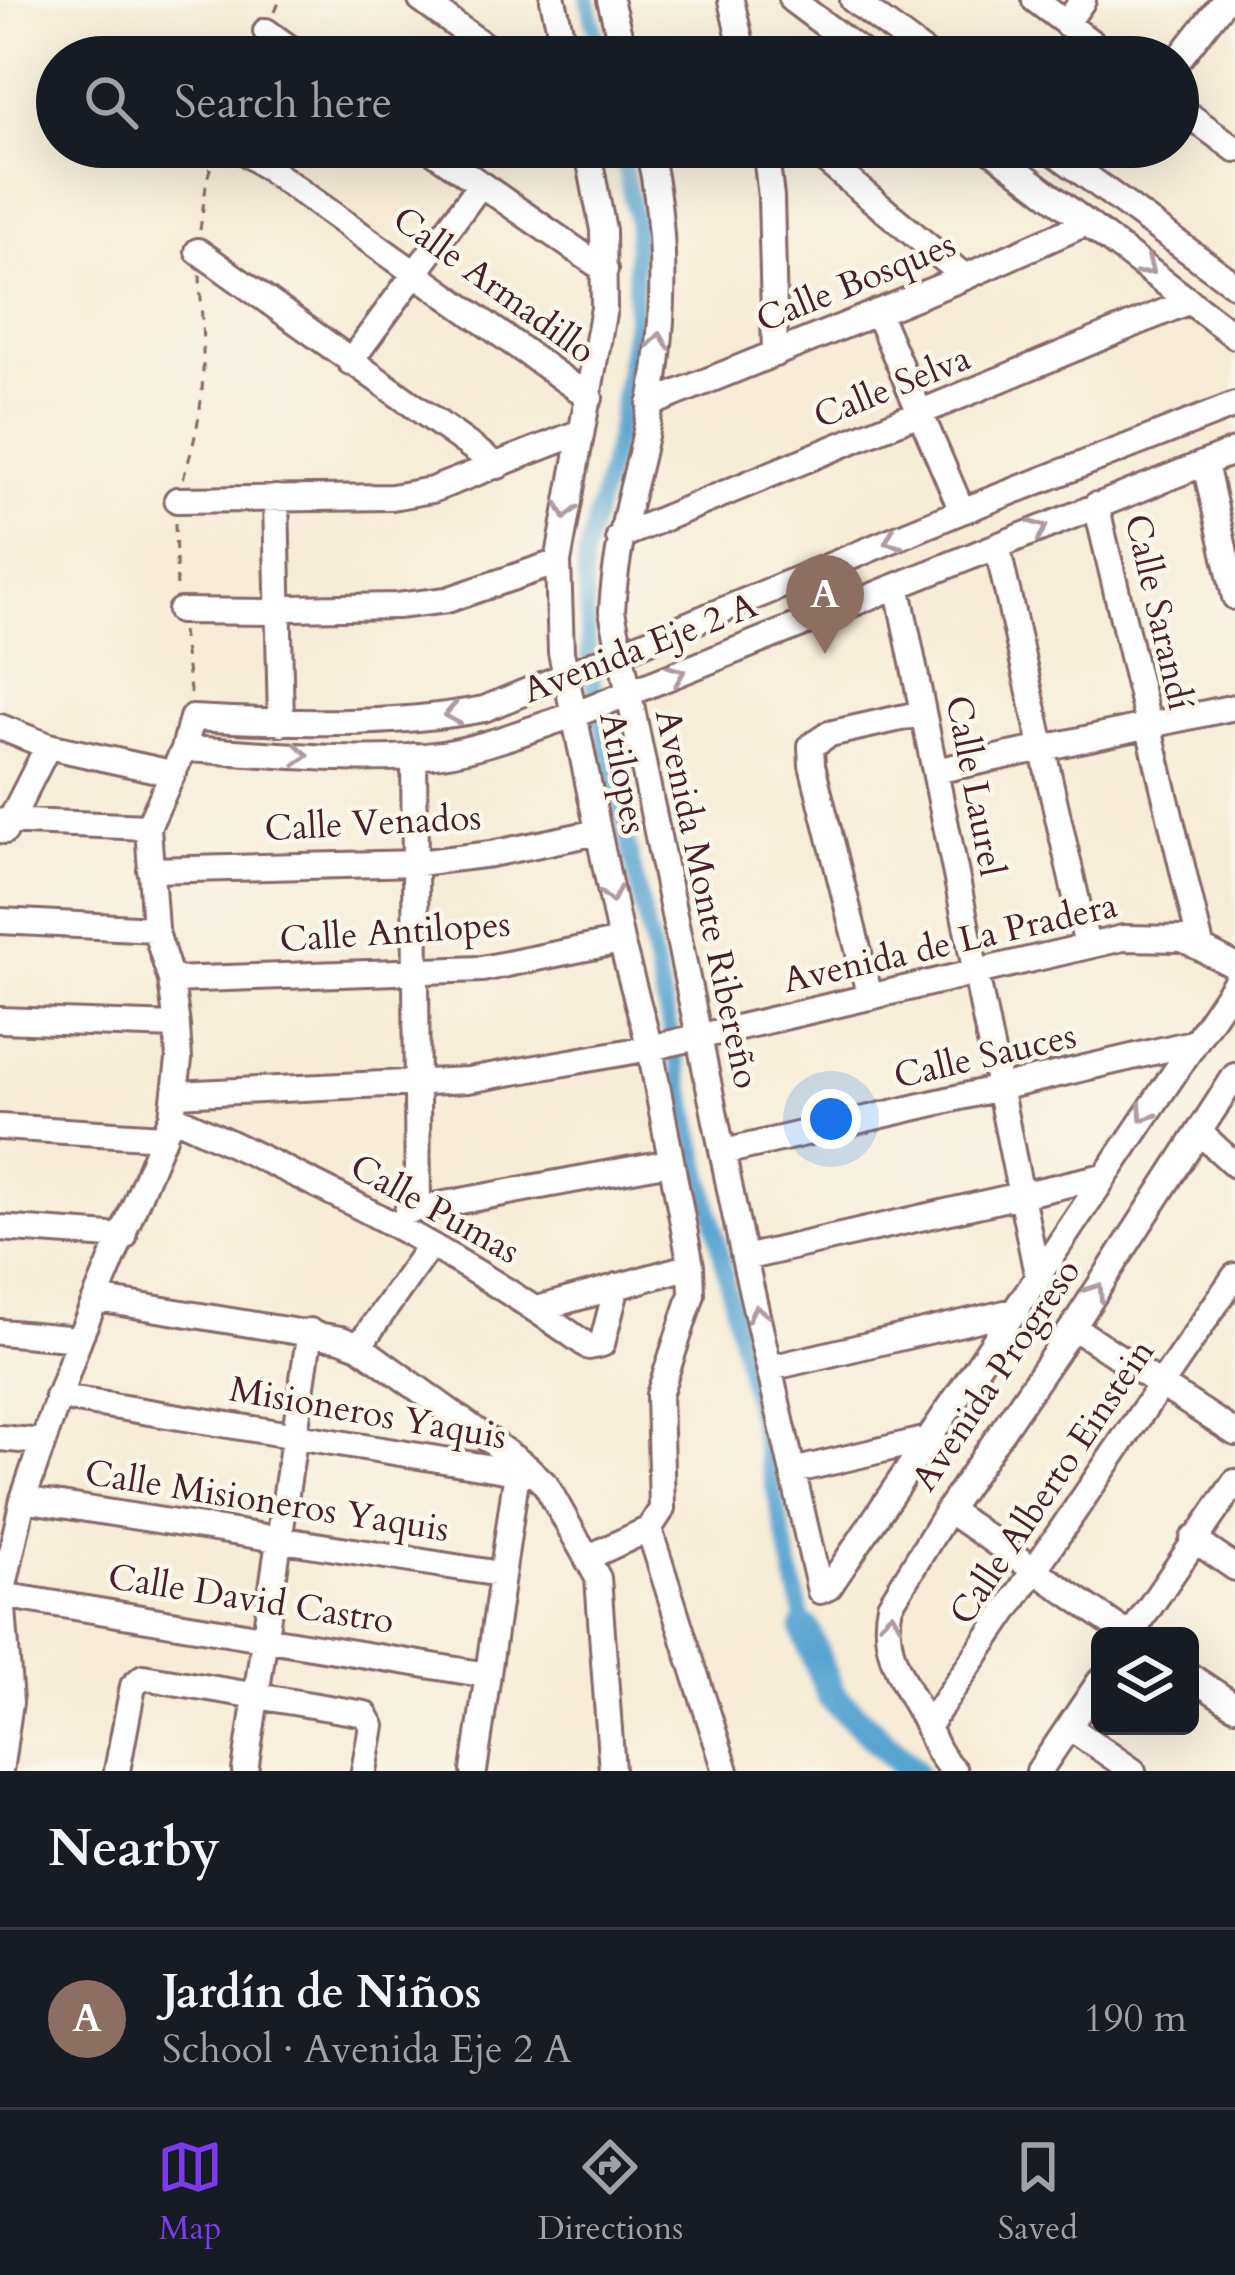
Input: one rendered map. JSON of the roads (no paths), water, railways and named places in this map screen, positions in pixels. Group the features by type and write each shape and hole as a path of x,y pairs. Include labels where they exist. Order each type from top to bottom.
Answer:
{"street":[{"path":"421,0 471,36"},
{"path":"553,0 561,36"},
{"path":"610,0 619,36"},
{"path":"731,0 739,36"},
{"path":"792,0 840,36"},
{"path":"854,0 902,36"},
{"path":"1035,0 1082,36"},
{"path":"1066,24 1083,0"},
{"path":"1197,36 1225,0"},
{"path":"266,31 273,36"},
{"path":"1199,122 1235,148"},
{"name":"Calle Armadillo","path":"268,168 590,398"},
{"path":"457,168 605,270"},
{"name":"Atilopes","path":"591,168 603,230 602,324 558,562 561,652 621,940 650,1048 691,1266"},
{"name":"Avenida Monte Ribereño","path":"652,168 663,242 662,315 650,404 619,537 612,611 744,1258 820,1591"},
{"path":"768,168 775,354"},
{"path":"834,168 964,277"},
{"path":"1014,168 1235,336"},
{"path":"1076,168 1235,285"},
{"path":"350,362 480,185"},
{"name":"Calle Bosques","path":"650,404 1086,223"},
{"path":"198,251 498,466"},
{"name":"Calle Selva","path":"619,537 1190,301"},
{"path":"878,312 962,511"},
{"name":"Avenida Eje 2 A","path":"1235,405 962,511 484,709 436,717 281,723 193,718 184,748 414,756 474,747 574,715 1235,452"},
{"path":"176,500 392,497 432,490 581,431"},
{"path":"1205,464 1235,597"},
{"path":"276,498 281,723"},
{"name":"Calle Sarandí","path":"1096,505 1201,946"},
{"path":"997,546 1087,946"},
{"path":"180,611 276,612 447,600 558,562"},
{"name":"Calle Laurel","path":"898,589 1038,1280"},
{"path":"935,771 1235,707"},
{"path":"870,997 812,765 812,746 829,734 923,713"},
{"path":"0,727 48,746 171,772"},
{"path":"48,746 4,827 148,827"},
{"path":"0,1768 10,1702 2,1640 6,1543 57,1397 171,1115 177,1026 155,929 148,827 184,748"},
{"path":"414,756 418,1207"},
{"name":"Calle Venados","path":"150,870 418,863 598,832"},
{"path":"0,920 155,929"},
{"name":"Avenida de La Pradera","path":"0,1127 171,1115 468,1081 650,1048 1139,937 1170,937 1201,946 1235,966"},
{"name":"Calle Antilopes","path":"170,980 482,969 621,940"},
{"name":"Avenida Progreso","path":"820,1591 829,1587 932,1438 1235,983"},
{"path":"0,1020 177,1026"},
{"name":"Calle Sauces","path":"724,1152 1192,1043"},
{"name":"Avenida Progreso","path":"927,1727 895,1668 886,1622 890,1605 1235,1076"},
{"name":"Calle Pumas","path":"171,1115 388,1218 594,1348 602,1344 617,1286"},
{"path":"1199,1132 1235,1165"},
{"path":"388,1218 418,1207 670,1162"},
{"path":"744,1258 1104,1176"},
{"path":"0,1228 124,1237"},
{"path":"358,1346 430,1245"},
{"path":"537,1309 691,1266 692,1294 659,1395 662,1509 649,1528 589,1557"},
{"name":"Calle Alberto Einstein","path":"927,1727 1235,1276"},
{"path":"97,1299 310,1331 358,1346 546,1485 589,1557 600,1587 612,1771"},
{"path":"770,1368 1018,1310"},
{"path":"1073,1327 1235,1433"},
{"path":"245,1771 310,1331"},
{"path":"0,1332 80,1339"},
{"name":"Misioneros Yaquis","path":"57,1397 523,1470 500,1574 474,1771"},
{"path":"0,1438 42,1442"},
{"path":"793,1471 932,1438"},
{"path":"1136,1627 1235,1482"},
{"name":"Calle Misioneros Yaquis","path":"22,1498 500,1574"},
{"path":"948,1510 1117,1627"},
{"path":"649,1528 726,1771"},
{"path":"1193,1539 1235,1568"},
{"name":"Calle David Castro","path":"2,1594 488,1675"},
{"path":"117,1771 133,1686 143,1677 364,1714 372,1726 364,1771"},
{"path":"1199,1682 1235,1706"},
{"path":"1039,1771 1091,1694"},
{"path":"927,1727 934,1750 954,1771"},
{"path":"1069,1727 1133,1771"}],"waterway":[{"path":"588,0 596,36"},
{"path":"589,656 584,561 617,436 634,318 636,222 624,168"},
{"path":"592,676 596,696"},
{"path":"599,715 670,1030"},
{"path":"676,1056 805,1629"},
{"path":"805,1629 831,1695 912,1771"}],"place":[{"name":"Jardín de Niños","path":"825,654"}]}
